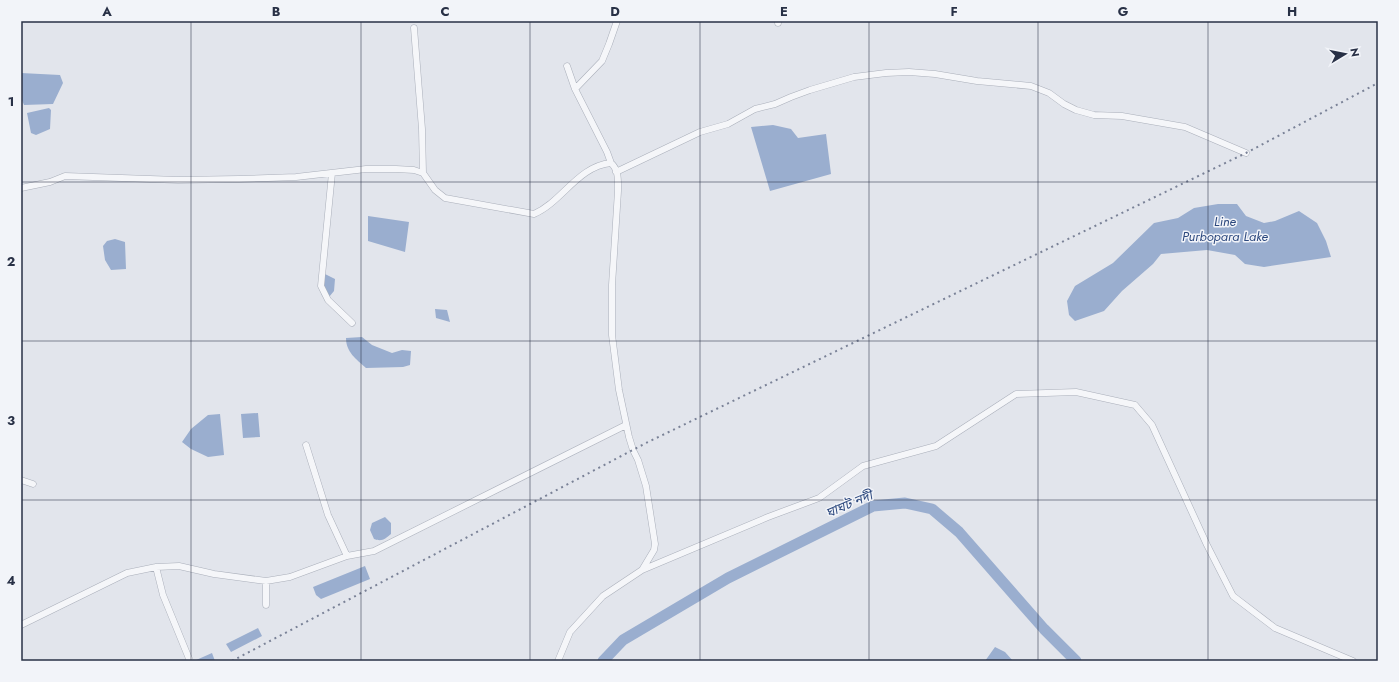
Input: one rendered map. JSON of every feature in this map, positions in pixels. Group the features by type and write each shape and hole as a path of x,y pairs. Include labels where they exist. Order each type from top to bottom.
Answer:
{"street":[{"path":"575,89 602,61 617,21"},
{"path":"414,28 420,98 423,173 435,190 445,198 534,214 541,211 573,183 592,169 611,163"},
{"path":"567,66 575,89 607,152 611,163 615,167 616,172 618,191 615,221 611,320 619,390 633,450 646,486 655,544 654,550 642,570"},
{"path":"616,172 700,132 728,124 755,110 810,90 854,77 909,72 1031,86 1049,93 1064,104 1076,110 1094,115 1122,116 1185,127 1246,153"},
{"path":"21,188 36,186 65,176 178,180 296,177 366,169 414,170 423,173"},
{"path":"332,173 321,286 328,300 352,323"},
{"path":"558,661 570,632 603,596 642,570 768,517 819,498 863,466 936,446 1016,394 1076,392 1135,405 1152,425 1207,545 1233,596 1275,628 1353,661"},
{"path":"21,625 127,573 156,567 179,566 214,574 266,581 290,577 347,556 374,551 626,425"},
{"path":"306,445 328,515 347,556"},
{"path":"21,480 33,484"},
{"path":"156,567 163,595 190,661"},
{"path":"266,581 266,605"}],"water":[{"path":"21,73 60,75 63,83 53,104 24,105 21,98"},
{"path":"49,108 51,110 50,129 36,135 31,133 27,113"},
{"path":"773,125 791,129 798,138 826,134 831,174 770,191 751,127"},
{"name":"Line Purbopara Lake","path":"1218,204 1237,204 1246,216 1264,223 1275,221 1299,211 1317,223 1326,241 1331,257 1264,267 1245,264 1235,255 1207,250 1161,254 1153,264 1122,291 1104,311 1075,321 1069,315 1067,301 1075,286 1113,263 1154,223 1178,218 1194,208"},
{"path":"368,216 409,222 405,252 368,241"},
{"path":"115,239 125,242 126,269 111,270 105,260 103,246 107,241"},
{"path":"325,274 335,279 334,291 329,297 322,296 320,281"},
{"path":"435,309 447,310 450,322 436,318"},
{"path":"362,337 372,345 392,353 402,350 411,351 410,365 403,367 366,368 352,355 346,343 346,338"},
{"path":"258,413 260,437 243,438 241,414"},
{"path":"220,414 224,455 208,457 191,449 182,442 191,429 208,415"},
{"path":"385,517 391,523 391,534 383,540 374,539 370,530 372,523"},
{"path":"365,566 370,579 321,599 316,595 313,587"},
{"path":"258,628 262,636 231,652 226,644"},
{"path":"995,647 1005,652 1013,661 985,661"},
{"path":"212,653 215,661 194,661"}],"waterway":[{"name":"ঘাঘট নদী","path":"603,661 623,640 728,578 873,506 905,503 932,509 959,532 1044,629 1076,661"}],"railway":[{"path":"232,661 646,443 1246,153 1378,83"}]}
